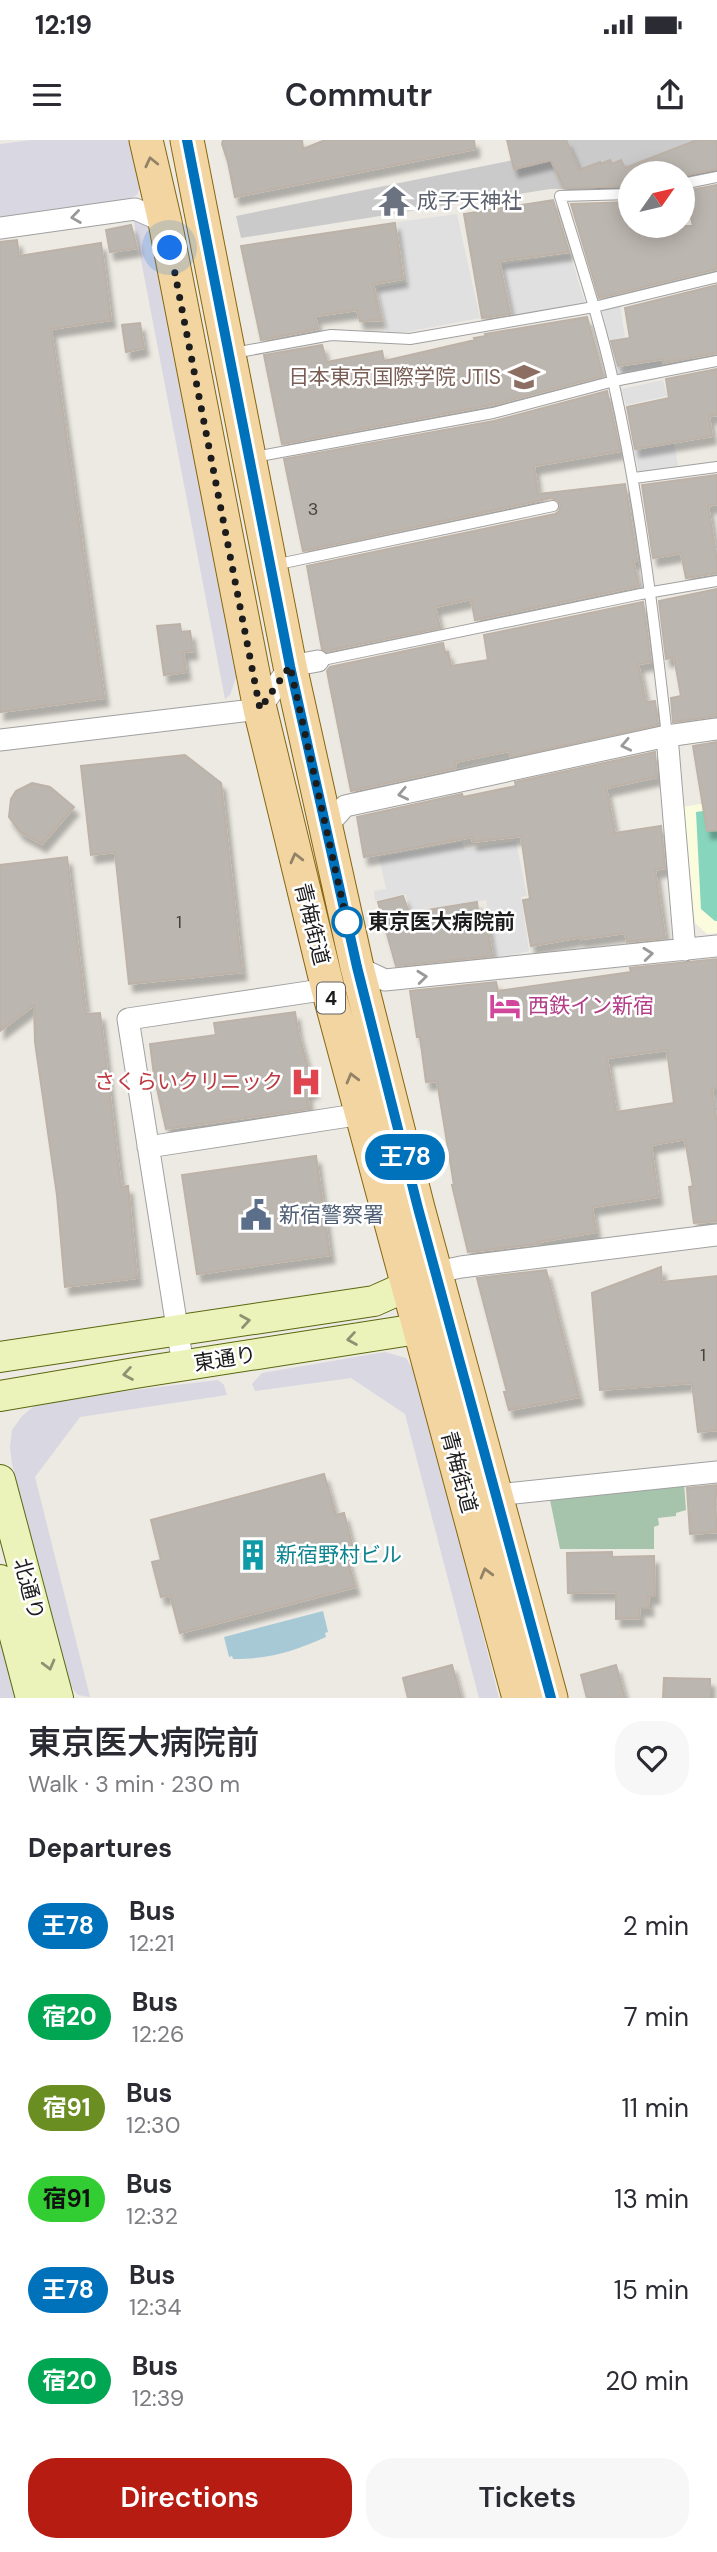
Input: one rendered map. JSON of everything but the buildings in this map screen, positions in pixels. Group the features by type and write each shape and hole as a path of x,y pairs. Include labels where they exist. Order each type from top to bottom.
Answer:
{"main road":[{"name":"青梅街道","path":"146,140 165,222 260,709 328,989 362,1114 436,1275"},
{"name":"青梅街道","path":"187,140 271,565 304,663 326,827 357,967 436,1275 435,1326 519,1698"},
{"name":"東通り","path":"0,1357 374,1301 436,1275"},
{"name":"青梅街道","path":"435,1326 461,1367 551,1698"},
{"name":"東通り","path":"0,1396 435,1326"},
{"name":"北通り","path":"0,1480 58,1698"},
{"name":"北通り","path":"0,1580 31,1698"}],"street":[{"path":"0,228 135,209 165,222"},
{"path":"0,740 260,709 304,663"},
{"path":"326,827 345,806 667,736 717,729"},
{"path":"667,736 685,950"},
{"path":"357,967 385,980 717,946"},
{"path":"183,1365 128,1019 328,989"},
{"path":"148,1147 362,1114"},
{"path":"436,1275 717,1235"},
{"path":"436,1275 450,1279 448,1291 461,1367"},
{"path":"496,1495 717,1472"}],"lane":[{"path":"695,181 717,177"},
{"path":"618,194 560,196 614,382 634,478 651,592 667,736"},
{"path":"231,354 331,335 410,339 594,307 717,277"},
{"path":"251,457 494,412 614,382 717,361"},
{"path":"634,478 717,467"},
{"path":"271,565 553,506"},
{"path":"304,663 717,581"}],"shaded area":[{"path":"32,140 130,140 140,188 137,195 118,203 0,221 0,144"},
{"name":"成子天神社","path":"540,140 717,140 717,172 695,176 695,161 618,161 618,189 550,189 241,238 236,216 543,154"},
{"path":"457,214 480,318 407,332 387,333 378,288 408,282 397,222"},
{"path":"133,218 144,220 150,230 238,672 230,695 225,699"},
{"path":"570,254 585,303 513,315 502,265"},
{"path":"620,305 625,337 608,341 602,309"},
{"path":"614,341 622,367 693,356 695,365 616,377 608,343"},
{"path":"663,380 667,396 626,405 621,389"},
{"path":"674,443 678,466 639,472 634,450"},
{"path":"717,801 717,933 707,934 695,923 683,807"},
{"path":"516,841 527,896 521,897 529,951 496,959 486,900 410,911 405,894 375,901 374,891 386,889 379,857 462,842 465,850"},
{"path":"385,1352 406,1358 418,1378 499,1698 479,1698 405,1414 351,1378 255,1391 252,1384 262,1373"},
{"path":"218,1380 224,1385 227,1395 80,1417 35,1477 90,1697 78,1695 71,1687 12,1464 12,1430 33,1407 51,1400"},
{"path":"684,1483 686,1510 676,1513 676,1516 658,1518 659,1525 654,1527 654,1549 560,1549 550,1500"},
{"path":"0,1631 18,1698 0,1698"}],"green space":[{"path":"717,809 715,921 701,909 696,812"}],"water":[{"path":"323,1611 328,1632 325,1633 326,1637 270,1656 246,1659 229,1657 224,1637"}],"bus line":[{"name":"王78","path":"187,140 226,327 290,666 357,967 418,1208 551,1698"}],"place":[{"name":"成子天神社","path":"394,201"},
{"name":"日本東京国際学院 JTIS","path":"524,377"},
{"name":"東京医大病院前","path":"347,922"},
{"name":"西鉄イン新宿","path":"505,1006"},
{"name":"さくらいクリニック","path":"306,1082"},
{"name":"新宿警察署","path":"256,1215"},
{"name":"新宿野村ビル","path":"253,1555"}],"route":[{"path":"170,248 260,709 290,666 347,922"}]}
